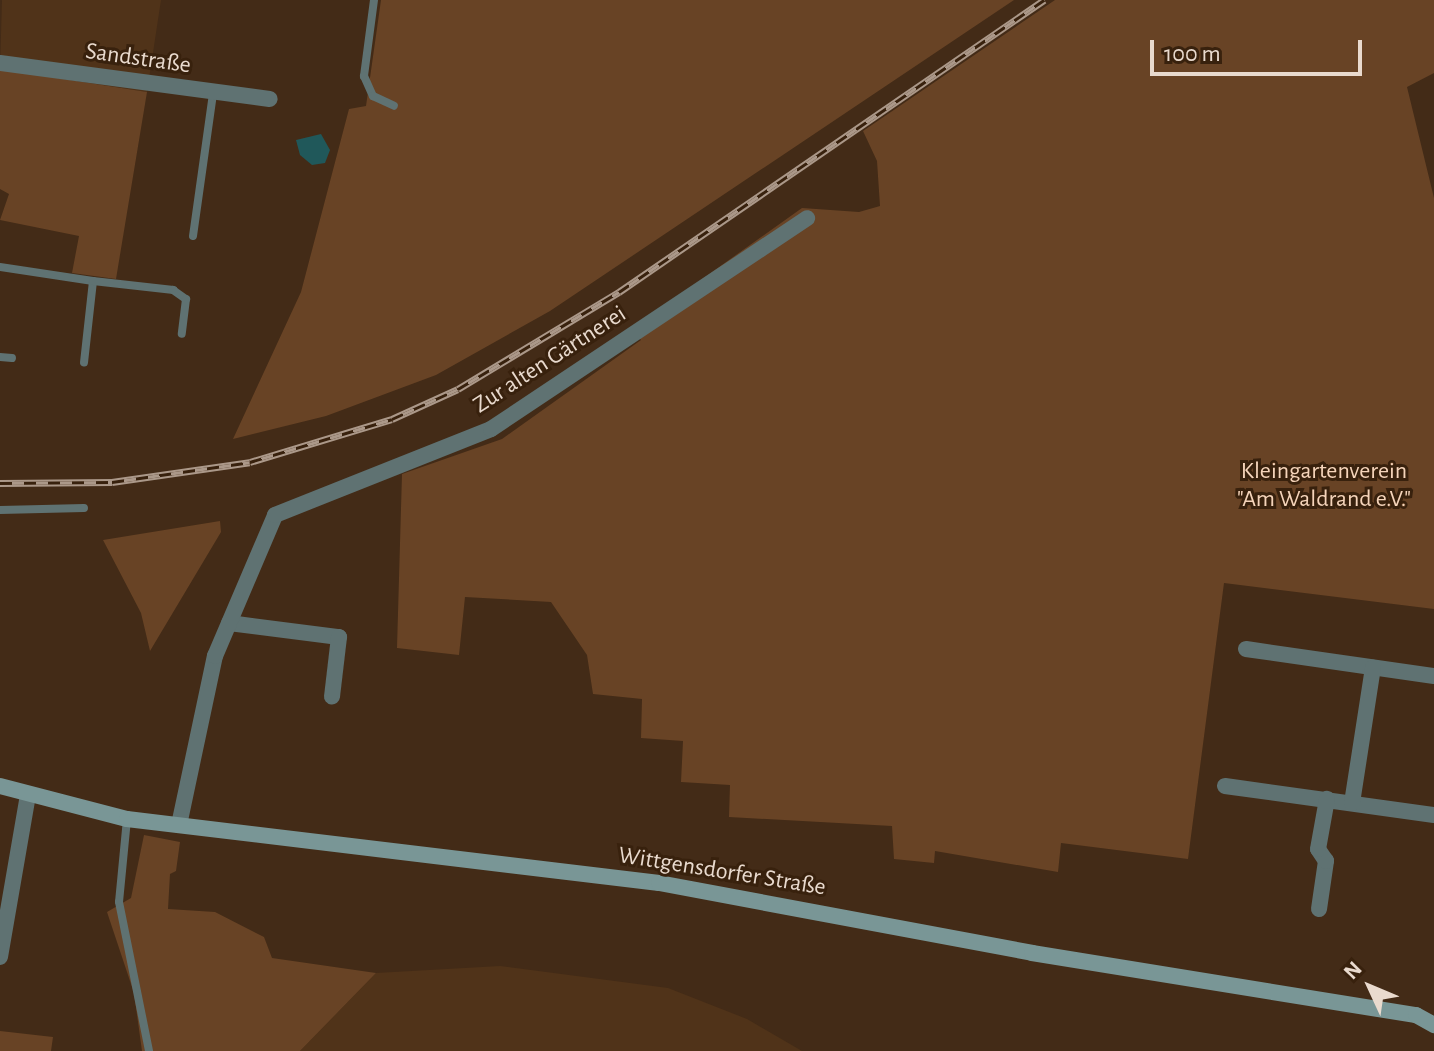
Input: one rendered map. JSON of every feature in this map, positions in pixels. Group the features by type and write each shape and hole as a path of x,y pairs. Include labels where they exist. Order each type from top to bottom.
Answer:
{"street":[{"name":"Sandstraße","path":"0,63 270,99"},
{"name":"Zur alten Gärtnerei","path":"179,825 215,656 275,515 491,429 807,218"},
{"path":"229,623 339,637 332,697"},
{"path":"1246,649 1434,676"},
{"path":"1352,803 1373,668"},
{"name":"Wittgensdorfer Straße","path":"0,786 127,819 659,883 1032,953 1416,1015 1434,1025"},
{"path":"1225,786 1434,815"},
{"path":"0,957 28,795"},
{"path":"1319,909 1326,861 1318,849 1327,799"}],"lane":[{"path":"374,0 364,76 373,96 394,106"},
{"path":"193,236 213,93"},
{"path":"0,267 173,290 186,299 182,334"},
{"path":"84,363 93,281"},
{"path":"0,357 12,358"},
{"path":"0,510 84,508"},
{"path":"127,819 119,902 149,1051"}],"shaded area":[{"path":"2,0 161,0 147,92 0,69"},
{"path":"500,966 668,988 747,1019 802,1051 300,1051 376,973"}],"green space":[{"path":"381,0 1014,0 550,311 436,375 326,416 233,439 301,292 349,109 366,106"},
{"name":"Kleingartenverein \"Am Waldrand e.V.\"","path":"1055,0 1434,0 1434,73 1407,87 1434,198 1434,609 1224,583 1188,859 1061,843 1058,872 935,851 934,863 894,859 892,826 729,817 730,785 681,782 683,741 641,738 642,699 593,694 587,655 551,602 465,597 459,655 397,648 402,474 502,439 641,340 632,329 802,208 859,212 880,206 877,161 863,131"},
{"path":"0,69 147,92 116,279 72,273 79,236 0,220 9,194 0,189"},
{"path":"220,521 221,532 150,651 141,613 103,540"},
{"path":"144,835 180,842 176,871 170,874 168,909 215,912 264,937 272,958 376,973 300,1051 142,1051 134,993 107,912 131,898"},
{"path":"0,1031 53,1037 51,1051 0,1051"}],"water":[{"path":"321,134 330,150 325,163 312,165 300,155 296,140"}],"railway":[{"path":"0,483 112,482 250,462 392,419 458,389 619,292 1044,0"}]}
